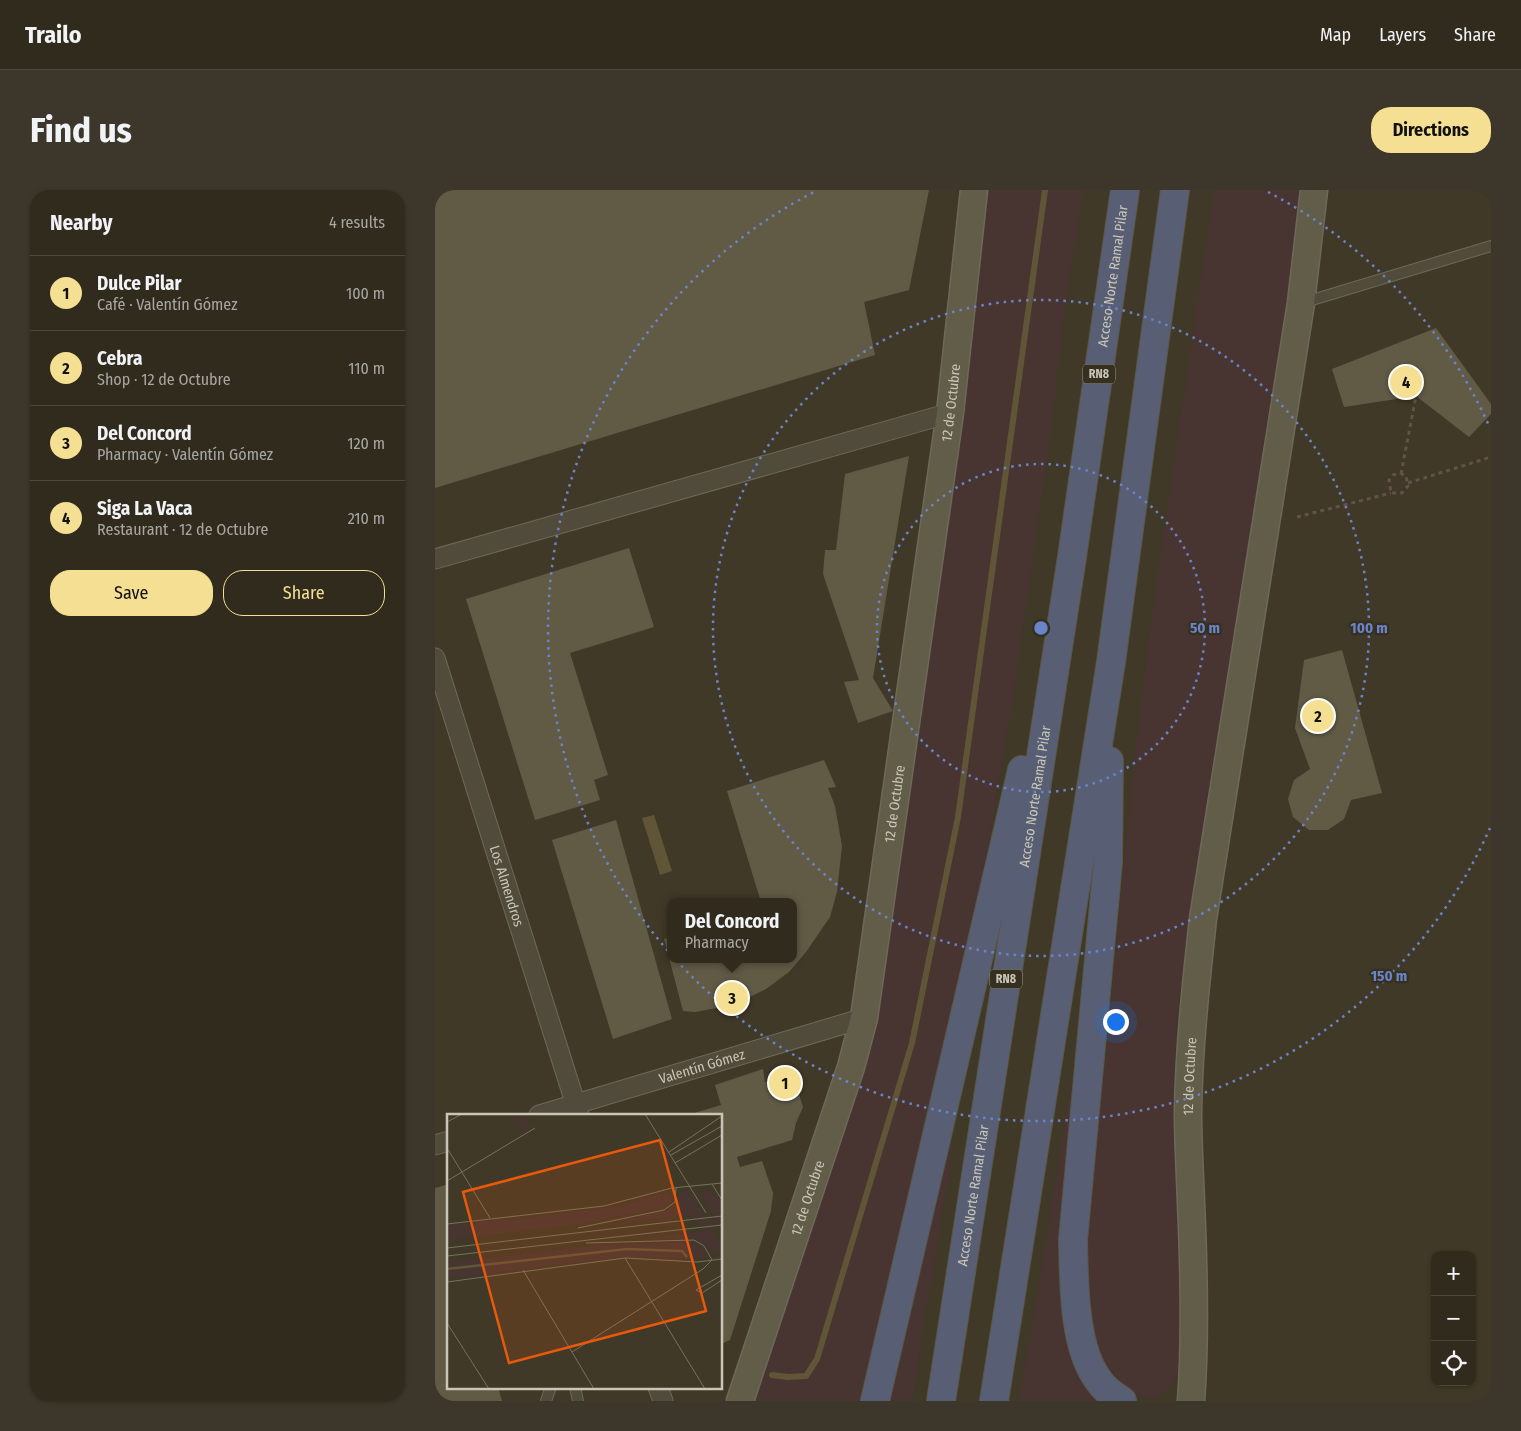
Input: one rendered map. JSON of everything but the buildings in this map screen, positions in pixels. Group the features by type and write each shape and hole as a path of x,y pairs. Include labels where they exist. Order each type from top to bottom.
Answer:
{"highway":[{"name":"Acceso Norte Ramal Pilar","path":"941,1401 1072,557 1125,190"},
{"path":"994,1401 1111,662 1175,190"},
{"path":"875,1401 1072,557"},
{"path":"1111,662 1108,862 1073,1240 1077,1314 1086,1354 1098,1380 1108,1392 1122,1401"}],"street":[{"name":"12 de Octubre","path":"740,1401 851,1067 864,1018 949,413 975,190"},
{"name":"12 de Octubre","path":"1191,1401 1193,1268 1188,1113 1196,979 1206,899 1301,303 1314,190"},
{"path":"435,559 949,413"},
{"name":"Los Almendros","path":"435,658 577,1109"},
{"name":"Valentín Gómez","path":"545,1114 577,1109 864,1018"},
{"path":"659,1388 663,1401"}],"lane":[{"path":"1301,303 1491,246"},
{"path":"546,1401 551,1388"},
{"path":"575,1388 578,1401"}],"path":[{"path":"1401,474 1416,396"},
{"path":"1408,483 1491,457"},
{"path":"1297,517 1391,493 1398,494 1408,486 1406,476 1393,474 1389,480 1391,493"}],"shaded area":[{"path":"985,190 1083,190 1063,320 1054,409 1013,698 980,893 860,1401 753,1401 847,1109"},
{"path":"1214,190 1304,190 1281,371 1178,1004 1174,1065 1182,1346 1179,1371 1172,1384 1163,1393 1152,1399 1128,1394 1100,1365 1094,1348 1083,1252 1109,1024 1133,768 1156,586"},
{"path":"654,815 672,871 660,875 642,818"},
{"path":"1089,988 1063,1245 1108,1401 1019,1401 1070,1091"},
{"path":"952,1134 952,1154 921,1339 913,1401 882,1401 943,1155"}],"waterway":[{"path":"772,1375 788,1377 806,1376 817,1359 912,1043 958,817 1045,190"}],"place":[{"name":"Siga La Vaca","path":"1406,382"},
{"name":"Cebra","path":"1318,716"},
{"name":"Del Concord","path":"732,998"},
{"name":"Dulce Pilar","path":"785,1083"}]}
